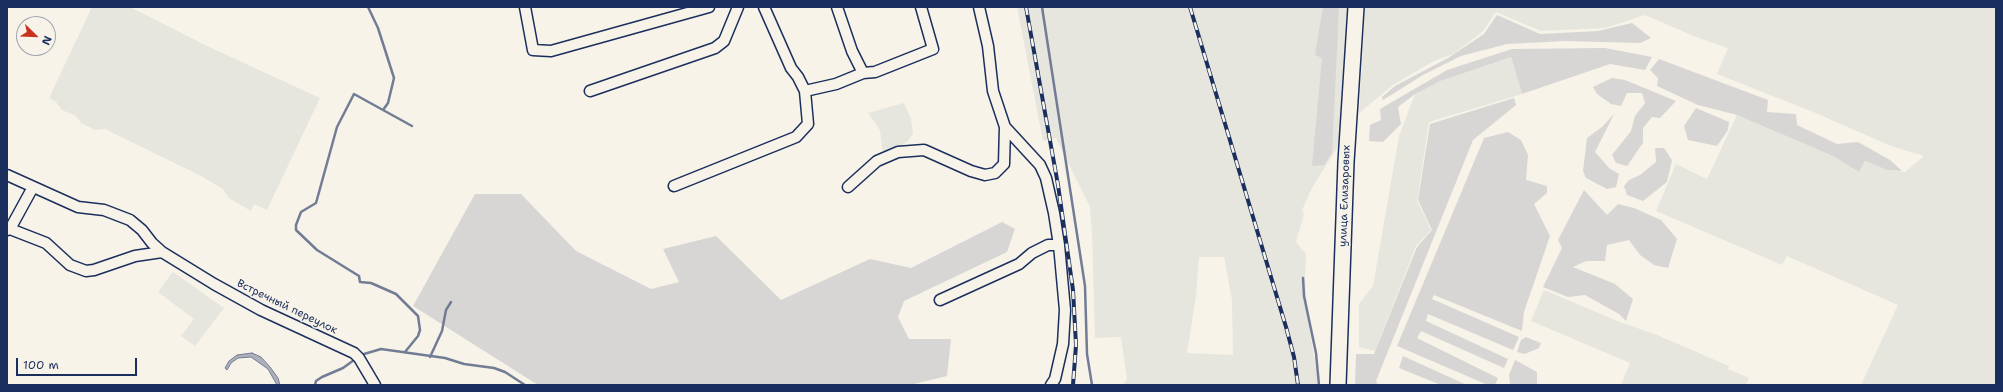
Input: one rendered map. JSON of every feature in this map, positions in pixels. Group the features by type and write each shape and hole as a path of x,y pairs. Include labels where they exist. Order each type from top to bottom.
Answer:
{"main road":[{"name":"улица Елизаровых","path":"1338,385 1346,170 1356,7"}],"street":[{"path":"524,7 533,50 551,51 673,11 709,7"},
{"path":"590,91 715,48 724,40 738,7"},
{"path":"674,186 796,137 808,124 805,91 798,77 791,68 764,7"},
{"path":"837,7 852,51 864,73"},
{"path":"805,91 836,84 864,73 875,72 933,49 921,7"},
{"path":"848,187 877,160 898,152 924,150 971,171 985,175 995,173 1004,164 1005,127 993,91 988,46 980,7"},
{"path":"1005,127 1040,165 1046,178 1059,245 1065,310 1062,344 1054,383"},
{"name":"Встречный переулок","path":"7,175 78,207 104,210 130,220 142,230 152,243 162,252 261,310 354,353 359,358 375,385"},
{"path":"33,187 8,230 46,242 70,265 86,271 94,270 135,256 162,252"},
{"path":"940,300 1020,264 1032,253 1048,245 1059,245"}],"shaded area":[{"path":"92,7 130,7 205,45 320,98 267,210 254,204 251,211 229,198 223,189 201,176 105,129 95,130 81,123 76,116 62,110 56,102 49,98"},
{"path":"1017,7 1347,7 1338,146 1312,188 1302,210 1304,214 1296,242 1306,254 1305,279 1308,321 1319,385 1123,385 1127,379 1121,337 1095,338 1090,207 1056,138 1043,141","holes":["1199,257 1224,257 1232,300 1233,355 1187,353 1196,296"]},
{"path":"1323,7 1339,7 1332,153 1324,165 1312,166 1322,58 1315,55"},
{"path":"1365,7 1996,7 1996,385 1861,385 1898,305 1787,256 1782,265 1656,211 1676,164 1707,179 1737,115 1833,156 1859,172 1865,161 1887,170 1905,172 1924,156 1891,146 1818,114 1717,74 1728,48 1696,37 1645,15 1605,28 1541,31 1496,12 1483,31 1455,53 1432,62 1393,85 1359,113"},
{"path":"1497,15 1540,34 1598,31 1632,23 1651,38 1640,43 1565,41 1507,44 1461,56 1423,75 1383,100 1382,97 1395,86 1448,58 1484,34"},
{"path":"1605,48 1652,57 1645,70 1610,64 1522,94 1511,57 1440,81 1415,94 1398,107 1401,124 1383,142 1369,141 1370,125 1381,120 1380,109 1447,70 1512,49"},
{"path":"1511,57 1522,94 1429,122 1417,201 1431,230 1416,246 1375,351 1359,347 1359,304 1373,286 1399,136 1415,94 1442,76"},
{"path":"1659,59 1768,100 1767,112 1796,114 1797,125 1837,144 1858,142 1890,160 1902,171 1887,170 1865,161 1859,172 1833,156 1737,115 1698,105 1657,86 1658,78 1650,70"},
{"path":"1612,78 1625,80 1676,101 1660,118 1652,117 1643,128 1643,143 1627,166 1616,163 1612,155 1631,131 1635,116 1645,103 1642,93 1627,93 1621,106 1611,104 1597,94 1593,87"},
{"path":"1514,98 1516,105 1473,140 1376,381 1378,385 1355,385 1356,354 1374,354 1417,247 1432,230 1418,200 1430,124"},
{"path":"904,103 911,119 913,133 909,140 897,149 883,154 880,130 868,113"},
{"path":"1696,108 1729,122 1728,130 1717,146 1688,140 1684,126"},
{"path":"1614,114 1595,152 1609,168 1619,174 1616,187 1607,189 1586,178 1583,171 1587,138 1602,127"},
{"path":"1508,132 1521,140 1528,155 1526,180 1547,186 1547,193 1534,204 1550,236 1524,312 1522,331 1434,295 1432,299 1519,337 1513,350 1428,314 1426,321 1508,359 1504,368 1421,331 1417,338 1498,378 1495,385 1488,385 1397,346 1484,138"},
{"path":"1655,148 1664,148 1672,160 1667,182 1643,201 1627,195 1624,186 1629,180 1640,175 1656,162"},
{"path":"1584,190 1607,215 1618,204 1634,208 1661,220 1677,239 1668,268 1654,265 1640,255 1629,240 1607,245 1605,261 1586,261 1573,267 1615,284 1633,299 1626,321 1619,314 1585,295 1568,297 1543,287 1562,248 1558,240"},
{"path":"475,194 521,194 576,251 651,289 679,282 663,249 716,236 781,300 870,259 911,268 1002,222 1015,229 1007,252 904,301 898,317 909,339 951,339 947,376 910,385 538,385 413,306"},
{"path":"173,272 224,308 195,346 181,336 194,319 158,292"},
{"path":"1544,290 1620,322 1657,335 1729,366 1728,369 1749,378 1746,385 1621,385 1630,363 1531,321"},
{"path":"1526,337 1541,343 1539,348 1525,354 1517,352 1521,340"},
{"path":"252,353 261,357 270,367 278,378 280,385 277,385 268,369 251,357 238,358 231,363 227,370 225,368 229,361 237,355"},
{"path":"1403,356 1467,385 1441,385 1399,368"},
{"path":"1515,360 1537,372 1537,385 1510,385 1509,375"}],"waterway":[{"path":"368,7 378,28 394,78 388,103 383,110"},
{"path":"1042,7 1085,286 1087,354 1092,385"},
{"path":"405,352 418,336 420,330 418,316 396,294 371,283 360,282 359,276 317,250 296,230 296,225 301,212 316,203 337,127 354,94 412,126"},
{"path":"1303,278 1304,296 1316,353 1319,385"},
{"path":"430,357 442,331 446,310 451,302"},
{"path":"364,354 381,349 445,358 464,364 494,368 505,372 525,385"},
{"path":"315,385 316,381 322,377 343,368 354,360"}],"railway":[{"path":"1026,7 1058,185 1073,290 1076,345 1073,385"},
{"path":"1190,7 1286,327 1294,357 1298,385"}]}
